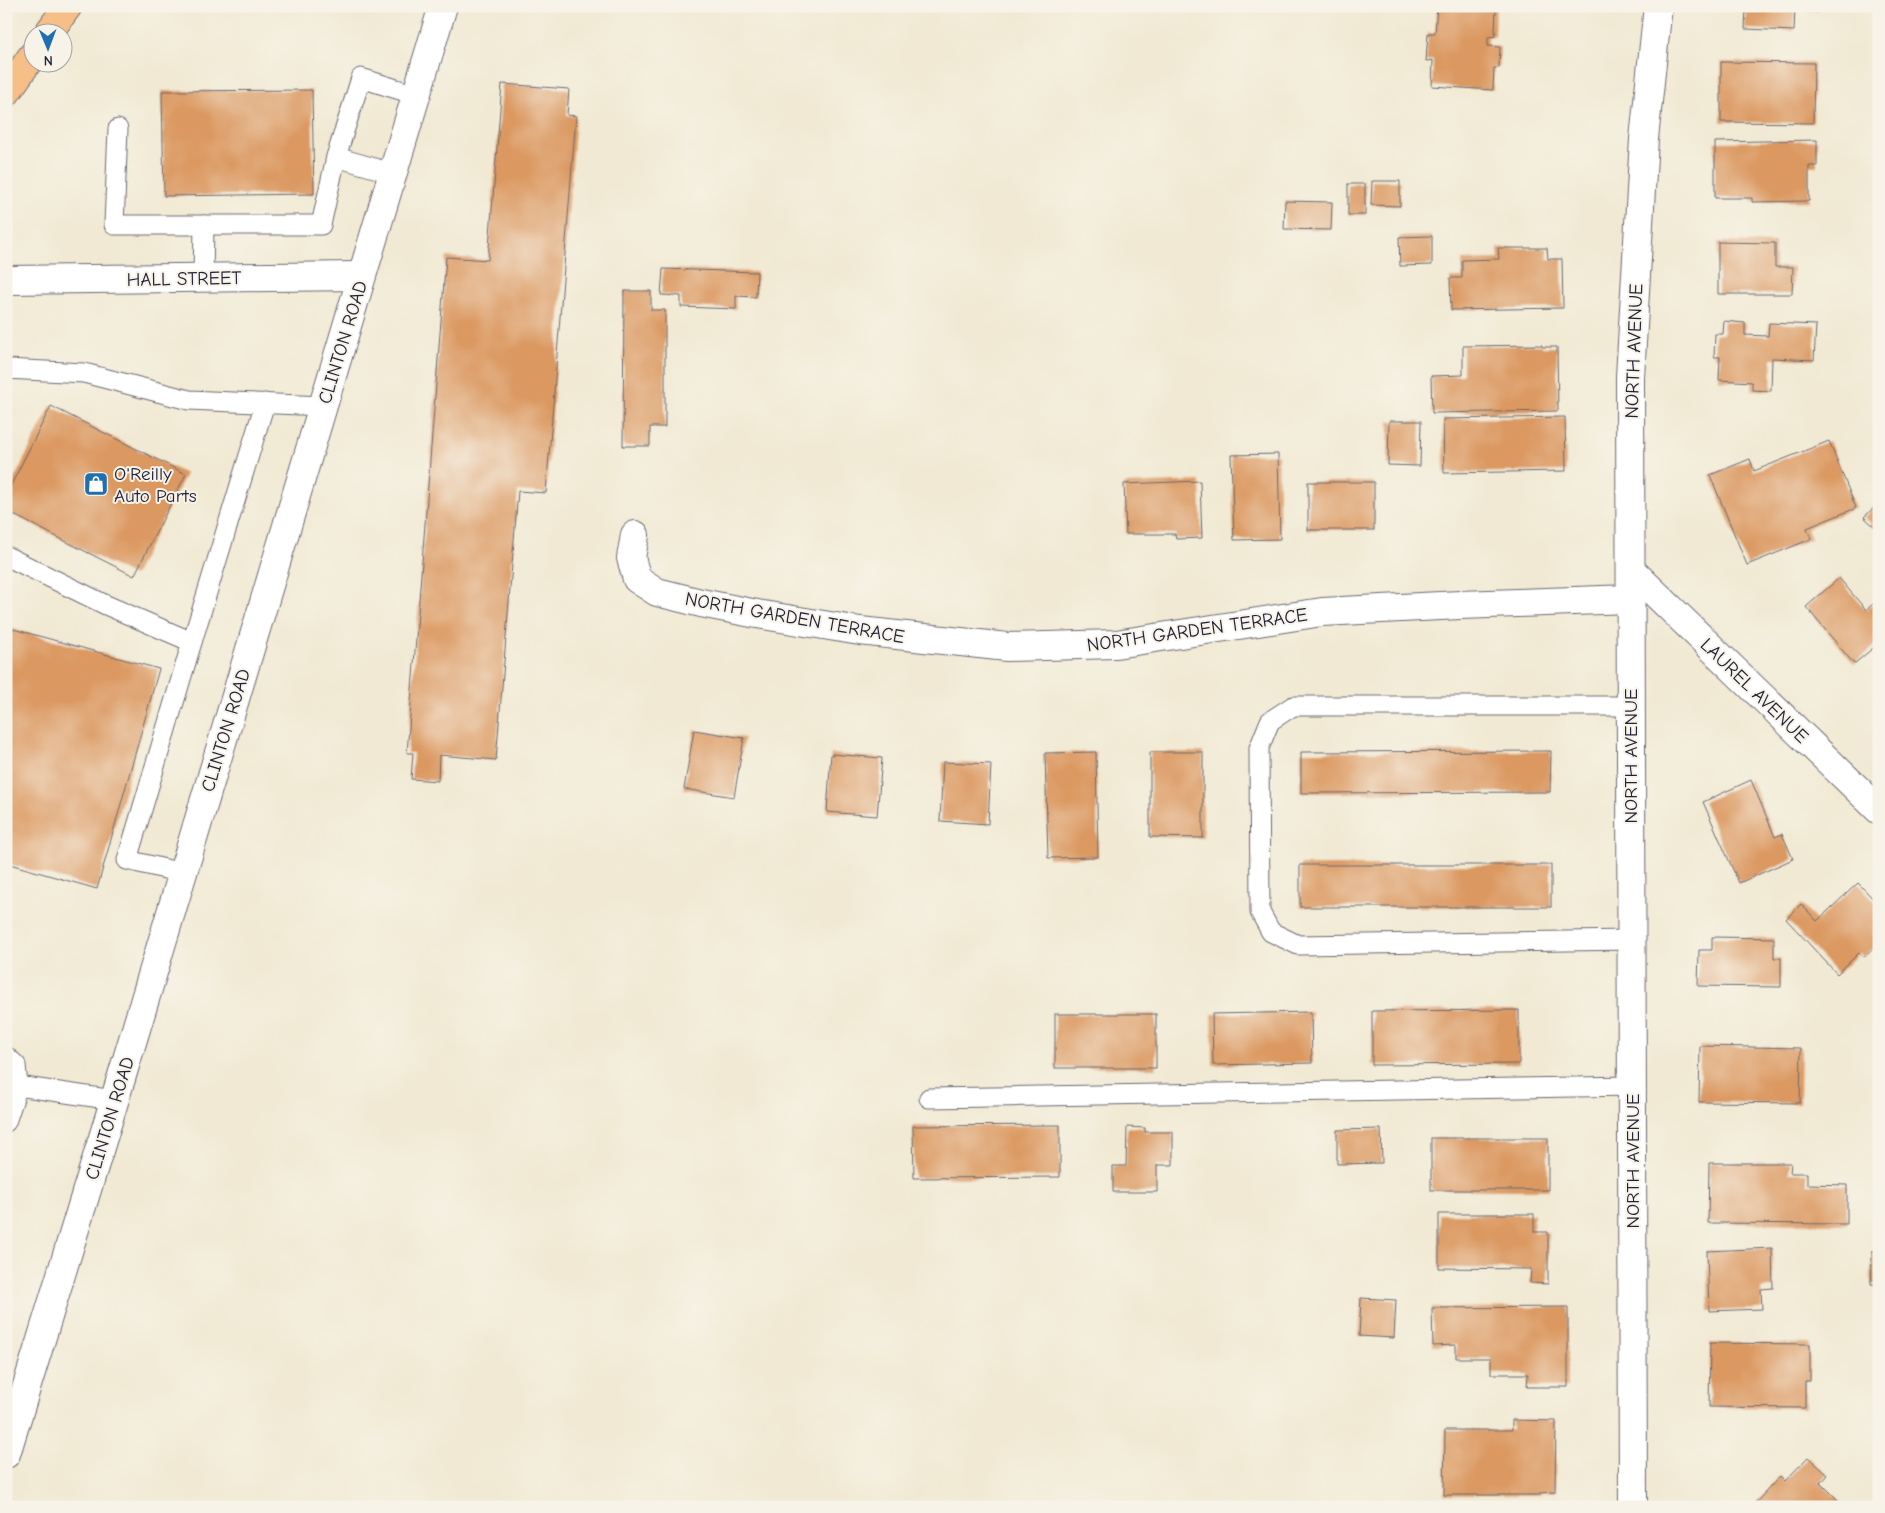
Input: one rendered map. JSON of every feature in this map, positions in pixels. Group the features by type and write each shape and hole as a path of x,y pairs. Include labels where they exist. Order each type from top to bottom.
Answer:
{"highway":[{"path":"56,22 68,6"},
{"path":"6,93 22,70"}],"street":[{"name":"CLINTON ROAD","path":"6,1454 443,6"},
{"name":"NORTH AVENUE","path":"1633,1507 1630,377 1644,139 1658,6"},
{"name":"HALL STREET","path":"6,280 361,276"},
{"name":"NORTH GARDEN TERRACE","path":"635,534 631,558 637,579 657,592 776,618 860,631 1007,647 1116,644 1322,612 1630,599"},
{"name":"LAUREL AVENUE","path":"1630,570 1879,810"}],"lane":[{"path":"118,129 114,225 321,225 336,157 361,78 416,95"},
{"path":"336,157 392,173"},
{"path":"204,225 204,278"},
{"path":"6,369 84,374 189,400 323,406"},
{"path":"182,873 127,860 265,403"},
{"path":"6,556 106,604 192,642"},
{"path":"1630,706 1294,706 1270,721 1259,748 1259,758 1260,912 1271,932 1277,936 1298,945 1631,940"},
{"path":"6,1056 16,1065 18,1086 6,1122"},
{"path":"18,1086 114,1100"},
{"path":"930,1098 1632,1086"}],"building":[{"path":"1437,6 1496,6 1495,36 1488,37 1488,46 1500,47 1499,68 1494,68 1493,90 1432,86 1433,60 1426,61 1428,33 1435,33"},
{"path":"1746,6 1819,6 1818,11 1795,9 1794,31 1745,29"},
{"path":"1721,62 1814,63 1813,123 1721,122"},
{"path":"502,84 569,89 567,115 576,116 546,493 518,491 496,760 439,755 438,781 411,779 413,753 407,753 446,257 488,260"},
{"path":"312,90 314,194 164,196 162,91"},
{"path":"1817,140 1817,166 1809,166 1809,201 1752,202 1752,198 1715,198 1715,142"},
{"path":"1372,181 1400,181 1400,206 1371,205"},
{"path":"1348,184 1365,184 1365,215 1348,215"},
{"path":"1285,201 1332,202 1331,230 1284,229"},
{"path":"1432,236 1432,265 1400,266 1399,237"},
{"path":"1718,242 1775,243 1775,267 1793,267 1792,294 1718,294"},
{"path":"1498,248 1547,248 1548,259 1562,259 1563,308 1451,310 1450,278 1462,278 1462,260 1499,259"},
{"path":"663,269 757,272 756,297 736,296 736,309 681,307 681,296 661,295"},
{"path":"624,291 651,291 651,310 665,310 665,427 650,427 650,446 623,446"},
{"path":"1724,321 1745,323 1745,335 1768,336 1769,323 1816,325 1814,360 1772,358 1771,391 1752,390 1752,382 1719,380 1720,357 1714,357 1715,334 1723,334"},
{"path":"1542,345 1542,347 1557,347 1558,411 1432,413 1431,376 1463,375 1463,346"},
{"name":"O'Reilly Auto Parts","path":"51,406 186,474 134,576 6,511 6,495"},
{"path":"1565,417 1566,471 1444,473 1443,419"},
{"path":"1389,421 1421,421 1420,466 1388,465"},
{"path":"1829,441 1856,508 1807,528 1811,539 1747,565 1710,475 1750,459 1754,471"},
{"path":"1278,454 1280,539 1234,540 1231,455"},
{"path":"1200,481 1202,538 1176,539 1175,534 1126,534 1124,484"},
{"path":"1308,482 1374,482 1374,530 1308,530"},
{"path":"1879,503 1879,531 1864,517"},
{"path":"1839,578 1866,610 1879,599 1879,643 1854,664 1806,607"},
{"path":"6,627 159,669 97,889 6,863"},
{"path":"694,730 744,738 734,797 684,789"},
{"path":"1551,751 1550,792 1301,793 1301,752"},
{"path":"1096,752 1098,857 1048,858 1045,753"},
{"path":"1150,752 1203,752 1203,838 1150,837"},
{"path":"831,754 882,758 877,816 827,812"},
{"path":"943,762 991,764 988,824 940,821"},
{"path":"1751,780 1775,837 1782,834 1793,859 1739,883 1703,802"},
{"path":"1300,865 1551,865 1551,907 1300,907"},
{"path":"1858,883 1879,905 1879,915 1874,919 1879,924 1879,931 1874,936 1879,943 1864,957 1859,953 1837,974 1786,919 1801,904 1817,921"},
{"path":"1712,937 1774,938 1774,958 1781,958 1781,987 1698,986 1699,950 1712,950"},
{"path":"1519,1010 1519,1064 1372,1065 1372,1011"},
{"path":"1311,1012 1312,1063 1213,1065 1212,1014"},
{"path":"1055,1014 1156,1014 1156,1068 1055,1068"},
{"path":"1700,1046 1801,1048 1800,1103 1699,1102"},
{"path":"1060,1125 1060,1177 914,1178 913,1126"},
{"path":"1127,1127 1145,1128 1145,1132 1173,1132 1173,1165 1157,1165 1157,1192 1113,1192 1113,1166 1126,1166"},
{"path":"1381,1129 1382,1163 1337,1164 1337,1130"},
{"path":"1431,1138 1548,1138 1548,1190 1431,1190"},
{"path":"1709,1163 1791,1163 1790,1173 1807,1173 1807,1184 1847,1185 1847,1224 1708,1223"},
{"path":"1439,1214 1534,1214 1534,1232 1548,1232 1548,1284 1530,1283 1531,1269 1439,1268"},
{"path":"1772,1248 1773,1288 1761,1289 1762,1309 1709,1311 1707,1251"},
{"path":"1872,1251 1879,1251 1879,1285 1871,1284"},
{"path":"1361,1298 1396,1300 1394,1338 1359,1336"},
{"path":"1568,1307 1568,1387 1527,1387 1528,1374 1491,1374 1491,1358 1456,1358 1456,1345 1433,1346 1432,1308"},
{"path":"1710,1343 1810,1344 1810,1381 1805,1381 1805,1408 1709,1407"},
{"path":"1512,1420 1556,1421 1555,1492 1540,1493 1540,1495 1444,1495 1445,1430 1512,1430"},
{"path":"1808,1457 1828,1475 1821,1483 1840,1502 1836,1507 1752,1507 1780,1476 1785,1481"}],"place":[{"name":"O'Reilly Auto Parts","path":"96,484"}]}
